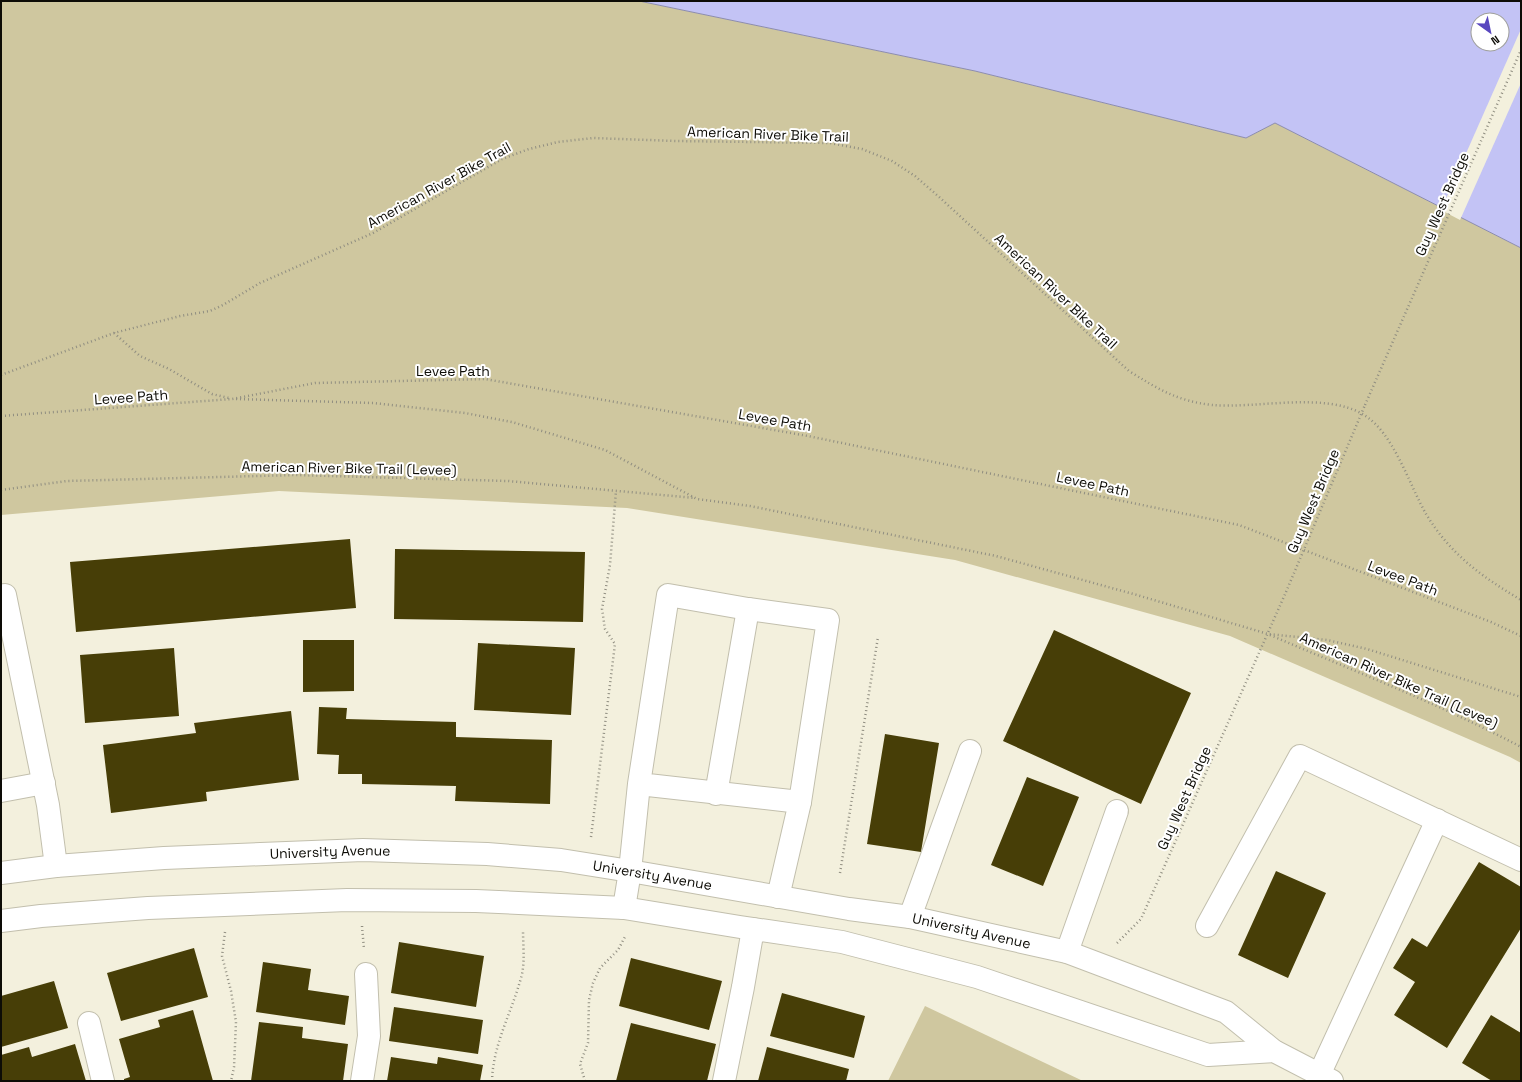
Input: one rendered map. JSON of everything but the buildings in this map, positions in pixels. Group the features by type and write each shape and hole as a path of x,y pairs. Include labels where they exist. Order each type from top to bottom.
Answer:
{"street":[{"path":"1,596 5,595 44,784 56,866"},
{"path":"624,908 630,871 638,784 668,595 748,609 828,620 800,802 778,897"},
{"path":"716,794 748,609"},
{"path":"910,917 970,751"},
{"path":"1207,926 1300,756 1521,860"},
{"path":"1,791 44,784"},
{"path":"638,784 716,794 800,802"},
{"path":"1067,952 1116,811"},
{"path":"1325,1078 1437,820"},
{"name":"University Avenue","path":"1,874 56,866 164,858 363,850 487,854 561,860 849,909 910,917 1067,952 1103,967 1226,1012 1274,1051 1325,1078"},
{"path":"1,922 41,916 148,908 347,900 483,901 624,908 842,942 976,977 1208,1055 1274,1051"},
{"path":"724,1081 753,929"},
{"path":"362,1081 369,1036 366,974"},
{"path":"89,1023 102,1081"}],"path":[{"name":"Guy West Bridge","path":"1115,946 1141,918 1268,634 1365,405 1521,50"},
{"name":"American River Bike Trail","path":"1,375 114,333 172,317 210,311 260,283 373,233 502,159 529,149 558,142 593,138 676,141 830,143 862,148 892,161 915,176 1129,371 1158,390 1188,401 1213,405 1297,403 1336,405 1363,414 1372,420 1383,432 1427,514 1460,558 1478,573 1521,600"},
{"path":"114,333 140,356 169,369 212,394 232,399 260,401 373,403 465,413 512,422 605,450 697,498 765,509 996,556 1137,595 1268,634 1327,640 1367,649 1521,696"},
{"name":"Levee Path","path":"1,416 232,399 315,383 485,379 808,436 1239,525 1491,622 1521,636"},
{"name":"American River Bike Trail (Levee)","path":"1,490 67,481 296,475 508,481 697,498"},
{"path":"591,837 615,644 605,629 602,609 610,565 616,491"},
{"name":"American River Bike Trail (Levee)","path":"1268,634 1404,691 1485,728 1521,747"},
{"path":"840,873 878,637"},
{"path":"492,1081 492,1069 522,972 523,926"},
{"path":"226,927 222,956 231,991 236,1022 234,1067 231,1081"},
{"path":"585,1081 580,1064 588,1043 589,1000 592,983 600,968 623,943 626,933"}],"shaded area":[{"path":"1,1 639,1 975,71 1246,138 1275,123 1521,248 1521,763 1230,636 955,560 627,508 279,491 1,515"},
{"path":"925,1006 1083,1081 888,1081"}],"water":[{"path":"639,1 1521,1 1521,248 1275,123 1246,138 975,71"}],"pier":[{"path":"1521,29 1521,83 1460,220 1441,210"}]}
